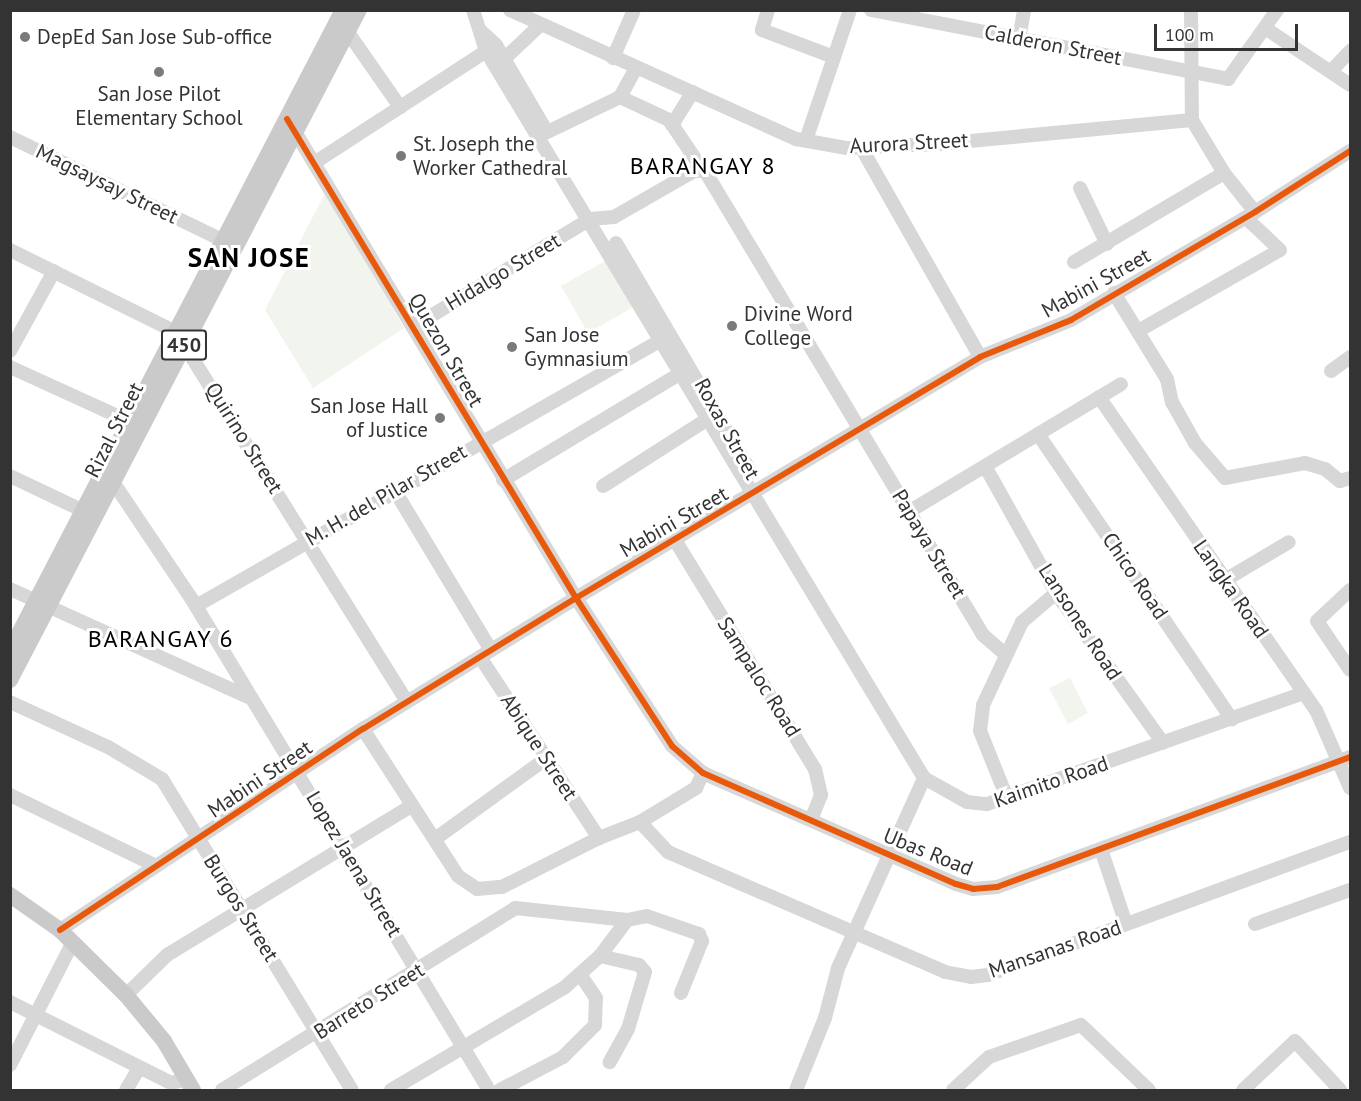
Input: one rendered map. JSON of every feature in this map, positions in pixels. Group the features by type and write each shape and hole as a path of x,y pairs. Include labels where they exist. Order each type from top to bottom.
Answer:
{"main road":[{"name":"Rizal Street","path":"10,680 42,605 291,125 343,10"},
{"name":"Rizal Street","path":"291,125 359,10"},
{"name":"Rizal Street","path":"10,651 42,605"},
{"path":"10,887 42,910 55,926"},
{"path":"10,895 55,926 126,995 164,1041 190,1085"}],"street":[{"name":"Roxas Street","path":"473,10 477,27 667,336 758,492 765,510 924,778"},
{"name":"Aurora Street","path":"510,10 539,26 806,140 862,149 1192,120"},
{"path":"613,58 634,10"},
{"path":"768,10 762,30 834,57"},
{"path":"806,140 850,10"},
{"name":"Calderon Street","path":"872,10 1228,79 1265,28"},
{"path":"1019,39 1024,10"},
{"path":"1138,332 1280,250 1250,215 1192,120 1191,10"},
{"path":"1277,10 1265,28 1350,85"},
{"path":"501,63 539,26"},
{"path":"347,32 400,107"},
{"path":"314,163 491,48"},
{"path":"1331,71 1350,51"},
{"path":"543,134 620,97 636,68"},
{"path":"620,97 664,117 672,125 693,92"},
{"name":"Quezon Street","path":"291,125 576,598"},
{"name":"Papaya Street","path":"672,125 702,170 708,174 983,635 1005,654"},
{"name":"Magsaysay Street","path":"10,137 228,247"},
{"path":"862,149 980,357"},
{"name":"Mabini Street","path":"55,926 198,841 407,701 576,598 758,492 860,428 980,357 1071,320 1250,215 1350,151"},
{"name":"Hidalgo Street","path":"413,327 595,218 614,217 702,170"},
{"path":"1074,262 1224,174"},
{"path":"1080,188 1107,244"},
{"path":"10,250 180,338"},
{"path":"10,351 54,271"},
{"path":"1114,293 1167,379 1172,402 1195,444 1225,478 1305,463 1325,469 1340,481 1350,478"},
{"name":"M. H. del Pilar Street","path":"196,606 307,540 667,336"},
{"name":"Quirino Street","path":"180,338 407,701"},
{"path":"1331,372 1350,357"},
{"path":"10,367 135,424"},
{"path":"503,480 687,370"},
{"path":"910,511 1121,384"},
{"name":"Langka Road","path":"1100,397 1304,693 1346,759 1350,788"},
{"path":"603,486 713,416"},
{"name":"Chico Road","path":"1038,434 1232,719"},
{"name":"Lansones Road","path":"985,466 1056,592 1162,743"},
{"path":"10,476 89,514"},
{"name":"Lopez Jaena Street","path":"109,476 196,606 344,846 489,1090"},
{"path":"395,491 485,653"},
{"name":"Sampaloc Road","path":"675,540 815,769 821,795 811,820"},
{"path":"1225,580 1289,542"},
{"path":"10,589 252,699"},
{"path":"1350,590 1317,621 1350,670"},
{"path":"1006,798 980,731 983,705 1005,654 1031,612 1056,592"},
{"name":"Ubas Road","path":"576,598 672,746 703,773 891,856 973,889 997,887 1346,759"},
{"name":"Abique Street","path":"485,653 547,758 599,838"},
{"name":"Kaimito Road","path":"924,778 973,804 1006,798 1304,693"},
{"name":"Burgos Street","path":"10,702 155,773 174,793 198,841 243,909 352,1090"},
{"path":"363,729 458,876 477,888 502,887 599,838 640,822 696,788 703,773"},
{"path":"435,839 547,758"},
{"path":"796,1090 854,932 891,856 924,778"},
{"path":"10,795 156,866"},
{"path":"126,995 167,956 411,806"},
{"name":"Mansanas Road","path":"640,822 668,852 945,972 971,977 988,975 1350,842"},
{"path":"1101,849 1126,924"},
{"path":"502,887 515,908 627,920 647,916 699,934 702,941 681,993"},
{"path":"1256,924 1350,890"},
{"name":"Barreto Street","path":"222,1090 419,970 515,908"},
{"path":"391,1090 565,987 600,956 627,920"},
{"path":"10,1065 73,942"},
{"path":"600,956 639,966 645,972 628,1029 610,1062"},
{"path":"500,1090 563,1057 595,1025 596,998 580,974"},
{"path":"10,1002 171,1083 190,1085"},
{"path":"953,1090 989,1058 1081,1025 1149,1090"},
{"path":"1244,1090 1295,1041 1340,1090"},
{"path":"126,1090 139,1068"}],"shaded area":[{"path":"325,193 404,328 313,388 265,310"},
{"path":"607,260 635,306 588,333 561,286"},
{"path":"1070,678 1088,713 1068,724 1049,688"}],"cycle path":[{"path":"287,119 576,598 672,746 703,773 956,884 973,889 997,887 1350,757"},
{"path":"60,930 363,729 576,598 980,357 1071,320 1255,212 1350,151"}],"place":[{"name":"DepEd San Jose Sub-office","path":"25,37"},
{"name":"San Jose Pilot Elementary School","path":"159,72"},
{"name":"St. Joseph the Worker Cathedral","path":"401,156"},
{"name":"Divine Word College","path":"732,326"},
{"name":"San Jose Gymnasium","path":"512,347"},
{"name":"San Jose Hall of Justice","path":"440,418"}],"district":[{"name":"BARANGAY 8","path":"703,166"},
{"name":"SAN JOSE","path":"249,258"},
{"name":"BARANGAY 6","path":"161,639"}]}
